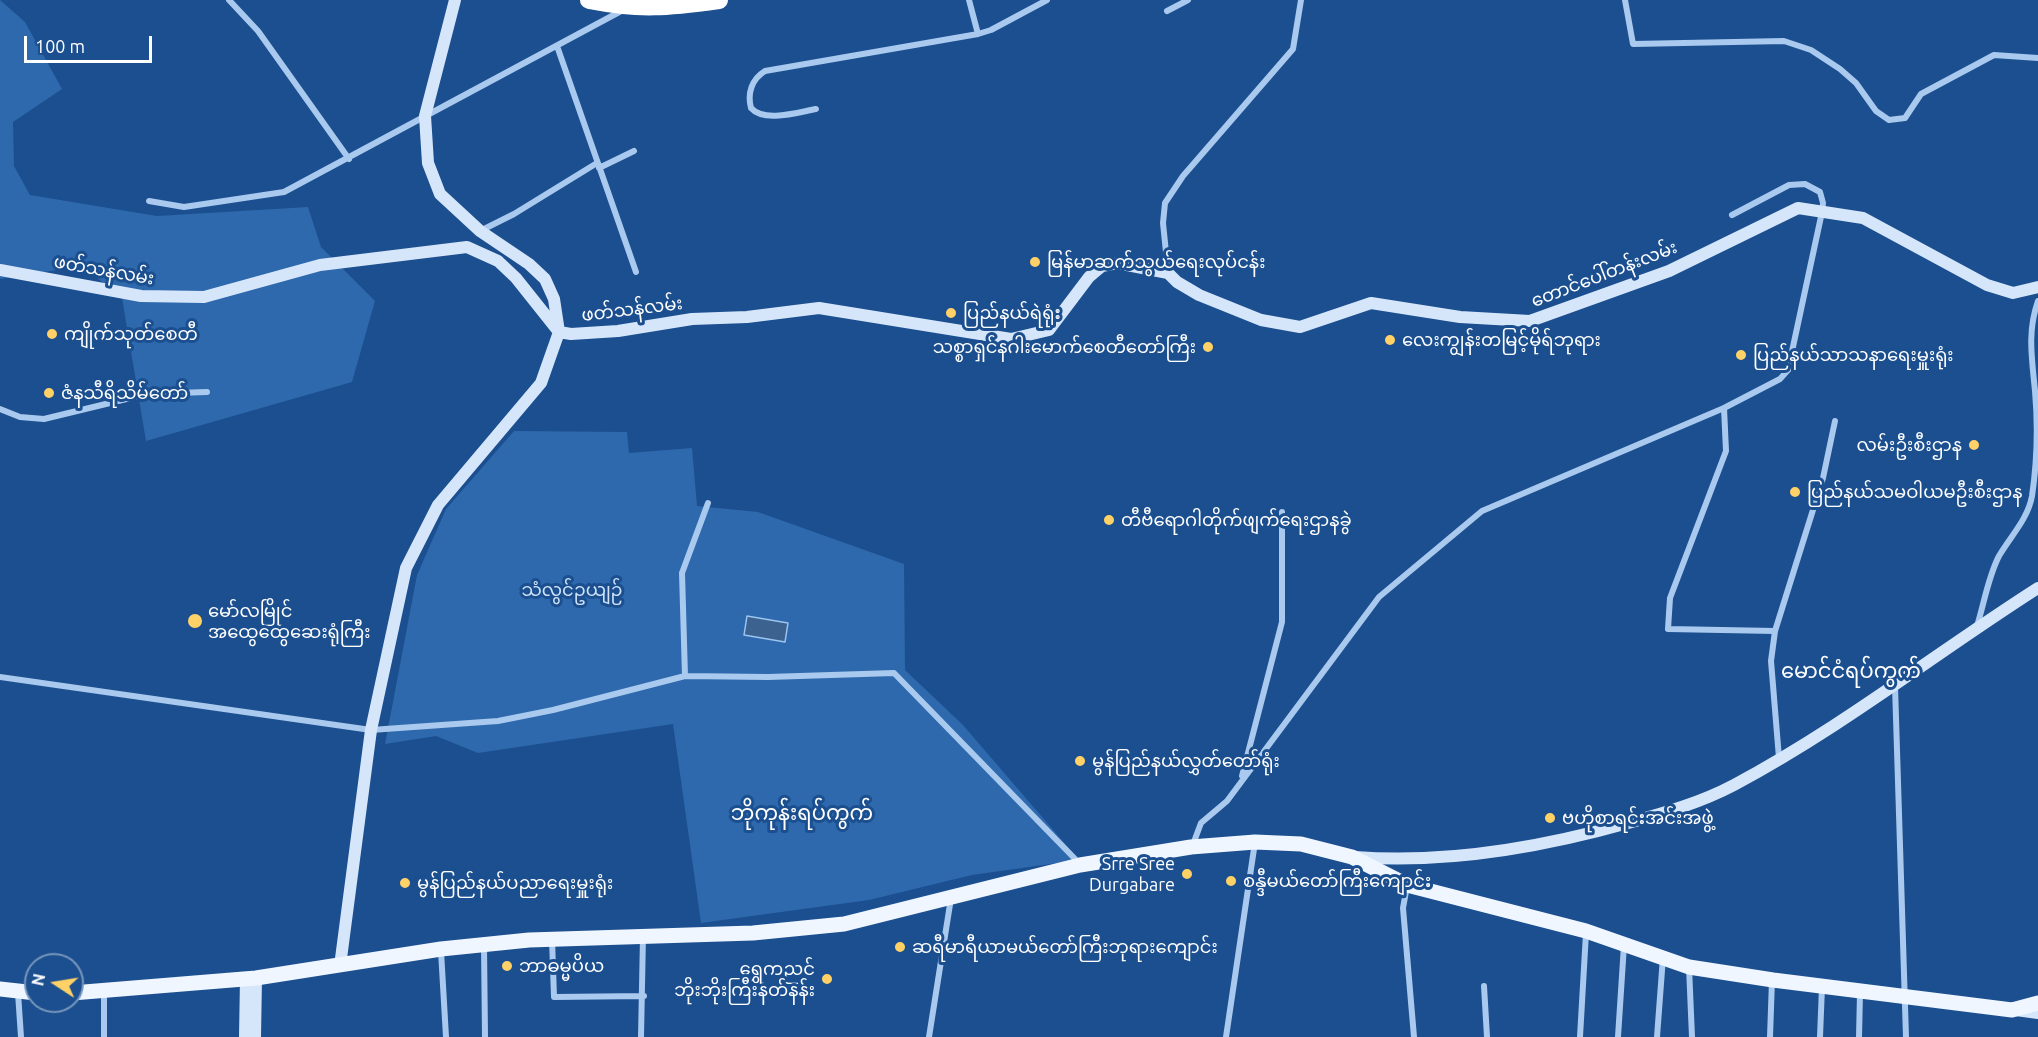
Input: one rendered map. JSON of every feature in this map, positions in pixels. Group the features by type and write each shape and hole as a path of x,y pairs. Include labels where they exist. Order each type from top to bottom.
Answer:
{"highway":[{"path":"589,0 628,8 659,8 719,0"}],"main road":[{"path":"84,992 251,978 441,949 484,945 552,939 753,933 844,924 1080,865 1191,848 1255,842 1301,844 1352,857 1407,885 1586,931 1689,966 1773,980 2012,1010 2038,1003"},
{"path":"0,989 24,993"}],"street":[{"path":"229,0 258,31 349,159"},
{"path":"340,966 371,730 406,568 438,505 541,382 559,332 554,299 545,279 529,264 480,231 440,194 428,163 425,116 455,0"},
{"path":"969,0 978,34"},
{"path":"816,109 777,115 758,113 751,108 749,94 756,78 765,71 978,34 991,30 1047,0"},
{"path":"1167,11 1188,0"},
{"path":"1168,273 1163,223 1165,203 1182,176 1293,49 1301,0"},
{"path":"1625,0 1633,44 1784,40 1811,50 1840,69 1856,83 1876,111 1889,120 1905,118 1921,94 1994,55 2038,58"},
{"path":"149,201 184,207 284,192 628,8"},
{"path":"557,46 636,272"},
{"path":"480,231 598,165 634,150"},
{"path":"1191,848 1201,823 1227,801 1379,597 1482,511 1724,408 1780,379 1788,370 1822,212 1820,192 1805,184 1789,185 1732,215"},
{"name":"တောင်ပေါ်တန်းလမ်း","path":"1168,273 1177,282 1199,295 1261,320 1300,327 1371,303 1460,317 1530,321 1669,271 1798,208 1863,218 1986,285 2013,293 2038,287"},
{"name":"ဖတ်သန်လမ်း","path":"0,270 141,296 204,297 320,265 466,247 498,261 516,278 559,332 571,334 618,331 692,319 747,317 819,308 1011,339 1049,330 1089,277 1102,266 1116,264 1168,273"},
{"path":"1977,627 1998,558 2023,519 2031,499 2036,460 2035,393 2029,341 2032,316 2038,301"},
{"path":"0,409 20,417 44,419 147,394 207,392"},
{"path":"1724,408 1726,451 1670,598 1668,628 1775,631"},
{"path":"1779,759 1771,662 1775,631 1823,478 1835,421"},
{"path":"685,676 682,573 708,503"},
{"path":"1242,779 1282,622 1282,512"},
{"path":"1352,857 1396,860 1499,852 1576,837 1688,806 1732,786 1779,759 1895,686 1977,627 2038,588"},
{"path":"0,677 371,730 498,722 685,676 768,677 894,673 1080,865"},
{"path":"1895,686 1906,1037"},
{"path":"1226,1037 1255,842"},
{"path":"1407,885 1403,908 1414,1037"},
{"path":"929,1037 951,896"},
{"path":"1580,1037 1586,931"},
{"path":"641,1037 644,935"},
{"path":"552,939 554,997 644,996"},
{"path":"1618,1037 1624,943"},
{"path":"484,945 485,1037"},
{"path":"441,949 446,1037"},
{"path":"1657,1037 1663,957"},
{"path":"1689,966 1692,1037"},
{"path":"245,1037 251,978"},
{"path":"251,978 255,1037"},
{"path":"1770,1037 1773,980"},
{"path":"1484,986 1487,1037"},
{"path":"1820,1037 1822,986"},
{"path":"104,991 104,1037"},
{"path":"1859,1037 1860,991"},
{"path":"18,993 21,1037"},
{"path":"2012,1010 2038,1013"}],"green space":[{"path":"0,0 25,22 62,89 13,122 14,166 30,195 157,216 308,207 321,247 375,301 352,382 146,441 122,298 82,266 0,279"},
{"name":"သံလွင်ဥယျဉ်","path":"514,431 627,432 629,453 692,448 697,506 758,512 904,564 905,670 963,725 1079,860 972,875 869,900 701,923 673,724 478,753 436,736 385,744 417,575 446,509"}],"shaded area":[{"path":"747,616 788,623 785,642 744,635"}],"place":[{"name":"မြန်မာဆက်သွယ်ရေးလုပ်ငန်း","path":"1035,262"},
{"name":"ပြည်နယ်ရဲရုံး","path":"951,313"},
{"name":"ကျိုက်သုတ်စေတီ","path":"52,334"},
{"name":"လေးကျွန်းတမြင့်မိုရ်ဘုရား","path":"1390,340"},
{"name":"သစ္စာရှင်နဂါးမောက်စေတီတော်ကြီး","path":"1208,347"},
{"name":"ပြည်နယ်သာသနာရေးမှူးရုံး","path":"1741,355"},
{"name":"ဇံနသီရိသိမ်တော်","path":"49,393"},
{"name":"လမ်းဦးစီးဌာန","path":"1974,445"},
{"name":"ပြည်နယ်သမဝါယမဦးစီးဌာန","path":"1795,492"},
{"name":"တီဗီရောဂါတိုက်ဖျက်ရေးဌာနခွဲ","path":"1109,520"},
{"name":"မော်လမြိုင် အထွေထွေဆေးရုံကြီး","path":"195,621"},
{"name":"မွန်ပြည်နယ်လွှတ်တော်ရုံး","path":"1080,761"},
{"name":"ဗဟိုစာရင်းအင်းအဖွဲ့","path":"1550,818"},
{"name":"Srre Sree Durgabare","path":"1187,874"},
{"name":"စန္ဒီမယ်တော်ကြီးကျောင်း","path":"1231,881"},
{"name":"မွန်ပြည်နယ်ပညာရေးမှူးရုံး","path":"405,883"},
{"name":"ဆရီမာရီယာမယ်တော်ကြီးဘုရားကျောင်း","path":"900,947"},
{"name":"ဘာဓမ္မပိယ","path":"507,966"},
{"name":"ရွှေကညင် ဘိုးဘိုးကြီးနတ်နန်း","path":"827,979"}],"district":[{"name":"မောင်ငံရပ်ကွက်","path":"1851,671"},
{"name":"ဘိုကုန်းရပ်ကွက်","path":"802,813"}]}
